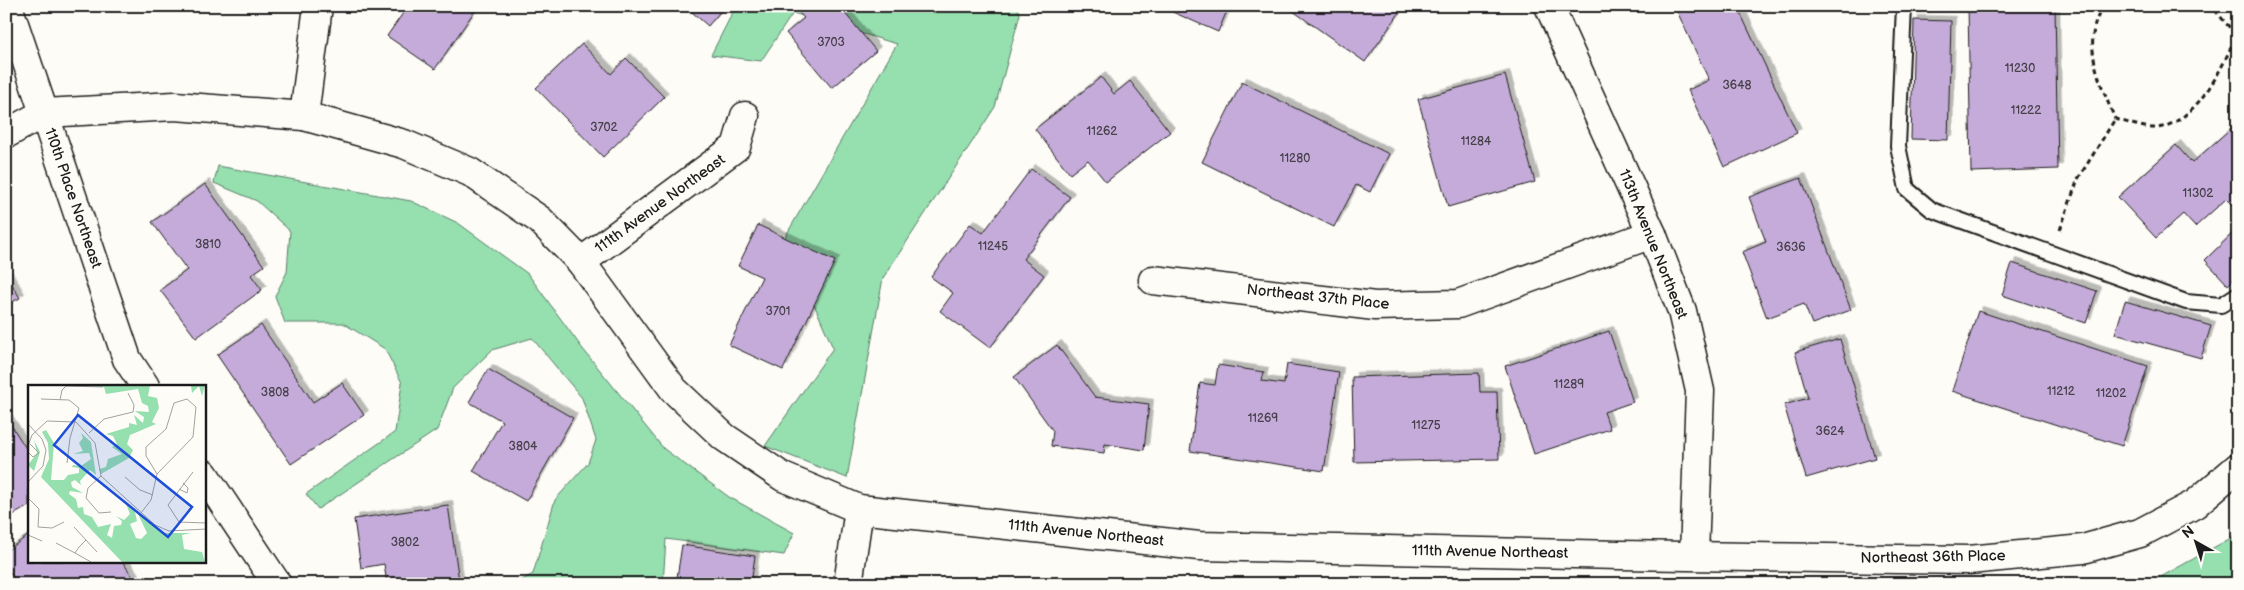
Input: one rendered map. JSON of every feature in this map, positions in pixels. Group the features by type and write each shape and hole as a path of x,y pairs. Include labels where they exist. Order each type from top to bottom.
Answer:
{"street":[{"name":"110th Place Northeast","path":"8,6 127,359 144,385"},
{"path":"304,116 318,6"},
{"name":"113th Avenue Northeast","path":"1549,6 1652,234 1682,311 1700,391 1694,555"},
{"name":"111th Avenue Northeast","path":"44,113 175,106 304,116 404,144 470,172 540,220 581,262 674,390 724,437 783,476 859,509 1199,546 1694,555"},
{"path":"6,134 44,113"},
{"name":"111th Avenue Northeast","path":"581,262 736,147 745,116"},
{"name":"Northeast 37th Place","path":"1153,280 1375,306 1458,304 1652,234"},
{"name":"Northeast 36th Place","path":"1694,555 1969,560 2083,550 2140,533 2187,508 2238,467"},
{"path":"205,476 277,584"},
{"path":"848,584 859,509"}],"lane":[{"path":"1904,6 1898,146 1907,189 1932,210 2186,302 2221,305 2238,294"}],"path":[{"path":"2104,6 2098,14 2091,44 2102,85 2115,119"},
{"path":"2115,119 2155,128 2177,123 2196,104 2226,61 2237,34 2214,9 2207,6"},
{"path":"2052,253 2078,179 2115,119"}],"green space":[{"path":"736,6 1016,6 1020,14 995,107 883,278 847,478 765,446 833,348 785,237 897,44 793,13 761,61 711,55"},
{"path":"218,166 411,201 458,223 528,274 582,348 664,449 729,497 794,533 784,555 666,539 663,584 515,584 533,574 555,500 588,463 596,440 582,398 532,338 492,350 453,388 437,430 318,509 306,494 395,432 402,383 385,349 343,323 285,323 275,296 287,272 290,231 257,201 214,183"},
{"path":"2238,534 2238,584 2144,584 2150,583"}],"building":[{"path":"408,6 478,6 435,69 387,36"},
{"path":"685,6 725,6 708,26"},
{"path":"793,6 839,6 876,51 832,88 786,33 804,18"},
{"path":"1159,6 1229,6 1218,32"},
{"path":"1286,6 1391,6 1400,12 1365,62"},
{"path":"1737,6 1797,133 1724,167 1688,90 1709,80 1675,7"},
{"path":"1968,6 2055,6 2058,169 1971,172"},
{"path":"1914,20 1951,21 1948,140 1911,139"},
{"path":"582,44 611,74 626,58 664,97 603,157 536,88"},
{"path":"1505,75 1535,182 1448,207 1418,99"},
{"path":"1101,77 1114,94 1130,81 1170,132 1106,182 1088,160 1070,174 1035,129"},
{"path":"1242,82 1389,154 1370,192 1356,185 1334,227 1202,162"},
{"path":"2238,122 2238,211 2226,199 2195,227 2183,214 2156,238 2118,197 2176,145 2192,163"},
{"path":"1031,169 1070,197 1023,259 1044,275 990,348 940,311 953,293 931,277 970,224 983,233"},
{"path":"1801,178 1851,310 1812,324 1804,304 1767,318 1742,252 1766,242 1749,197"},
{"path":"205,184 264,266 251,275 262,290 196,338 160,290 187,270 152,222"},
{"path":"758,225 835,261 783,370 729,345 762,277 738,266"},
{"path":"2238,228 2238,275 2228,285 2205,260"},
{"path":"2012,263 2097,291 2086,323 2002,295"},
{"path":"6,274 20,298 6,305"},
{"path":"2125,301 2211,326 2201,358 2115,334"},
{"path":"1978,311 2148,366 2122,446 1952,391"},
{"path":"261,325 313,402 342,383 364,415 291,464 217,355"},
{"path":"1609,331 1633,402 1604,412 1610,429 1534,454 1505,366"},
{"path":"1840,339 1875,458 1806,478 1784,405 1808,398 1795,352"},
{"path":"1057,345 1095,397 1149,404 1144,450 1105,444 1104,453 1051,446 1053,431 1014,377"},
{"path":"1287,364 1339,372 1324,471 1190,451 1200,383 1215,385 1218,365 1264,372 1262,381 1284,384"},
{"path":"488,369 573,418 526,501 473,471 502,421 469,402"},
{"path":"1479,373 1480,392 1497,392 1499,459 1354,462 1352,377"},
{"path":"6,417 28,451 28,507 6,519"},
{"path":"448,505 459,581 438,584 387,584 384,564 361,568 354,519"},
{"path":"28,536 28,562 123,562 137,583 18,584 6,567 6,551"},
{"path":"682,545 755,556 751,584 676,584"}]}
